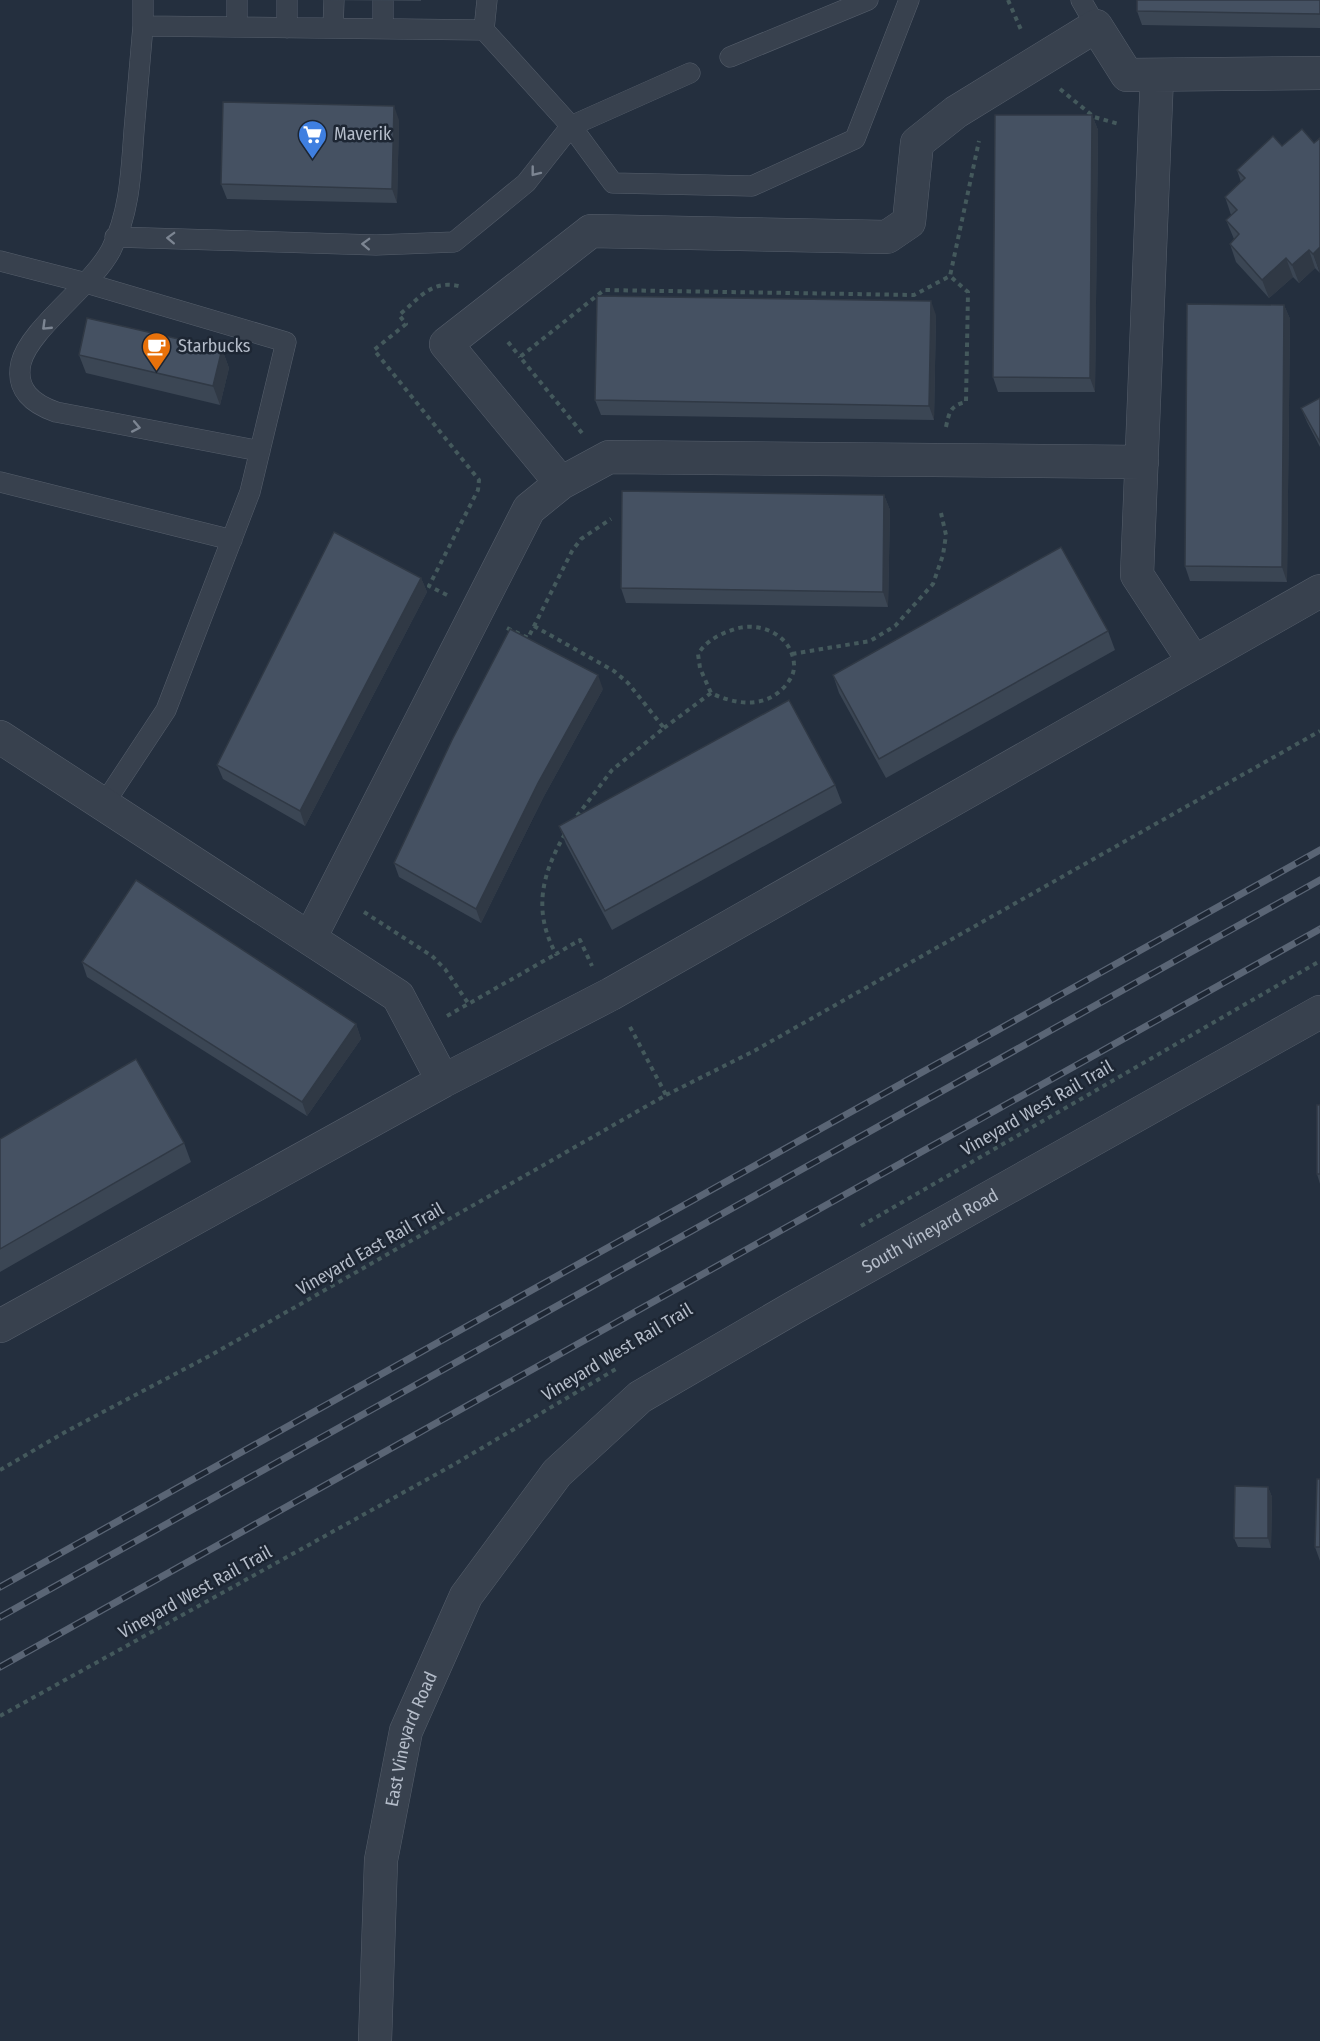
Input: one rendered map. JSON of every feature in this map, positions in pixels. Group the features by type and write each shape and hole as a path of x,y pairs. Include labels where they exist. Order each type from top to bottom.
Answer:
{"street":[{"path":"561,483 446,344 591,231 887,237 909,222 917,143 1089,13 1127,75 1320,73"},
{"path":"1156,75 1137,575 1194,662"},
{"path":"309,938 529,509 561,483 603,460 621,457 1142,462"},
{"path":"0,1326 442,1081 611,994 1320,591"},
{"path":"0,737 398,996 442,1081"},
{"name":"South Vineyard Road","path":"556,1473 640,1397 835,1284 1320,1012"},
{"name":"East Vineyard Road","path":"375,2041 381,1860 406,1731 466,1596 556,1473"}],"lane":[{"path":"143,0 143,26 128,205 110,250 86,283 26,349 20,364 20,377 24,392 36,405 56,412 260,451"},
{"path":"237,0 237,27"},
{"path":"287,0 287,28"},
{"path":"333,28 334,0"},
{"path":"484,30 487,0"},
{"path":"730,57 868,0"},
{"path":"143,26 484,30 571,126 613,183 752,186 855,139 909,0"},
{"path":"383,1 383,29"},
{"path":"116,237 376,245 454,242 526,183 571,126 690,73"},
{"path":"0,261 86,283 286,342 250,492 166,710 104,804"},
{"path":"0,482 232,540"}],"path":[{"path":"1008,0 1024,36"},
{"path":"1058,86 1094,117 1123,125"},
{"path":"520,357 604,290 914,295 950,276 980,138"},
{"path":"946,432 950,411 956,404 966,402 968,292 950,276"},
{"path":"455,600 429,586 478,490 479,480 374,350 406,324 399,315 432,288 441,283 463,287"},
{"path":"506,340 603,460"},
{"path":"792,654 870,641 895,626 933,584 943,555 946,535 941,513"},
{"path":"499,623 528,638 581,539 611,519"},
{"path":"534,626 614,671 628,683 664,728"},
{"path":"742,627 759,627 771,631 784,640 792,654 795,666 791,679 779,693 748,704 733,702 711,693 700,668 698,654 705,643 742,627"},
{"path":"556,954 543,927 541,903 555,850 570,824 607,776 664,728 711,693"},
{"name":"Vineyard East Rail Trail","path":"0,1470 223,1348 666,1095 754,1051 1320,731"},
{"path":"363,911 432,956 445,969 468,1003"},
{"path":"441,1020 580,940 598,975"},
{"name":"Vineyard West Rail Trail","path":"856,1229 1320,961"},
{"path":"625,1019 666,1095"},
{"name":"Vineyard West Rail Trail","path":"0,1716 453,1465 622,1365"}],"building":[{"path":"1137,0 1320,0 1320,14 1137,11"},
{"name":"Maverik","path":"223,102 394,106 392,189 221,184"},
{"path":"995,115 1092,115 1090,378 993,377"},
{"path":"1302,129 1314,143 1320,138 1320,247 1313,254 1309,250 1292,265 1286,258 1262,280 1230,244 1239,234 1226,220 1237,210 1225,197 1245,178 1237,170 1273,136 1282,146"},
{"path":"597,296 931,301 929,406 595,400"},
{"path":"1187,304 1284,305 1282,567 1185,566"},
{"path":"87,318 222,349 213,386 79,355"},
{"path":"1320,398 1320,442 1301,408"},
{"path":"622,491 884,495 883,592 621,588"},
{"path":"334,532 421,578 300,811 217,765"},
{"path":"1061,547 1108,631 879,759 833,675"},
{"path":"510,629 598,675 538,783 476,909 394,863 452,740"},
{"path":"789,700 835,785 605,911 559,826"},
{"path":"136,880 356,1024 302,1102 82,962"},
{"path":"136,1059 184,1143 0,1249 0,1139"},
{"path":"1317,1105 1320,1105 1320,1174 1317,1174"},
{"path":"1317,1479 1320,1479 1320,1547 1315,1547"},
{"path":"1235,1486 1268,1487 1268,1538 1234,1538"}],"railway":[{"path":"0,1587 1320,850"},
{"path":"0,1617 1320,880"},
{"path":"0,1667 1320,929"}],"place":[{"name":"Maverik","path":"313,160"},
{"name":"Starbucks","path":"157,372"}]}
